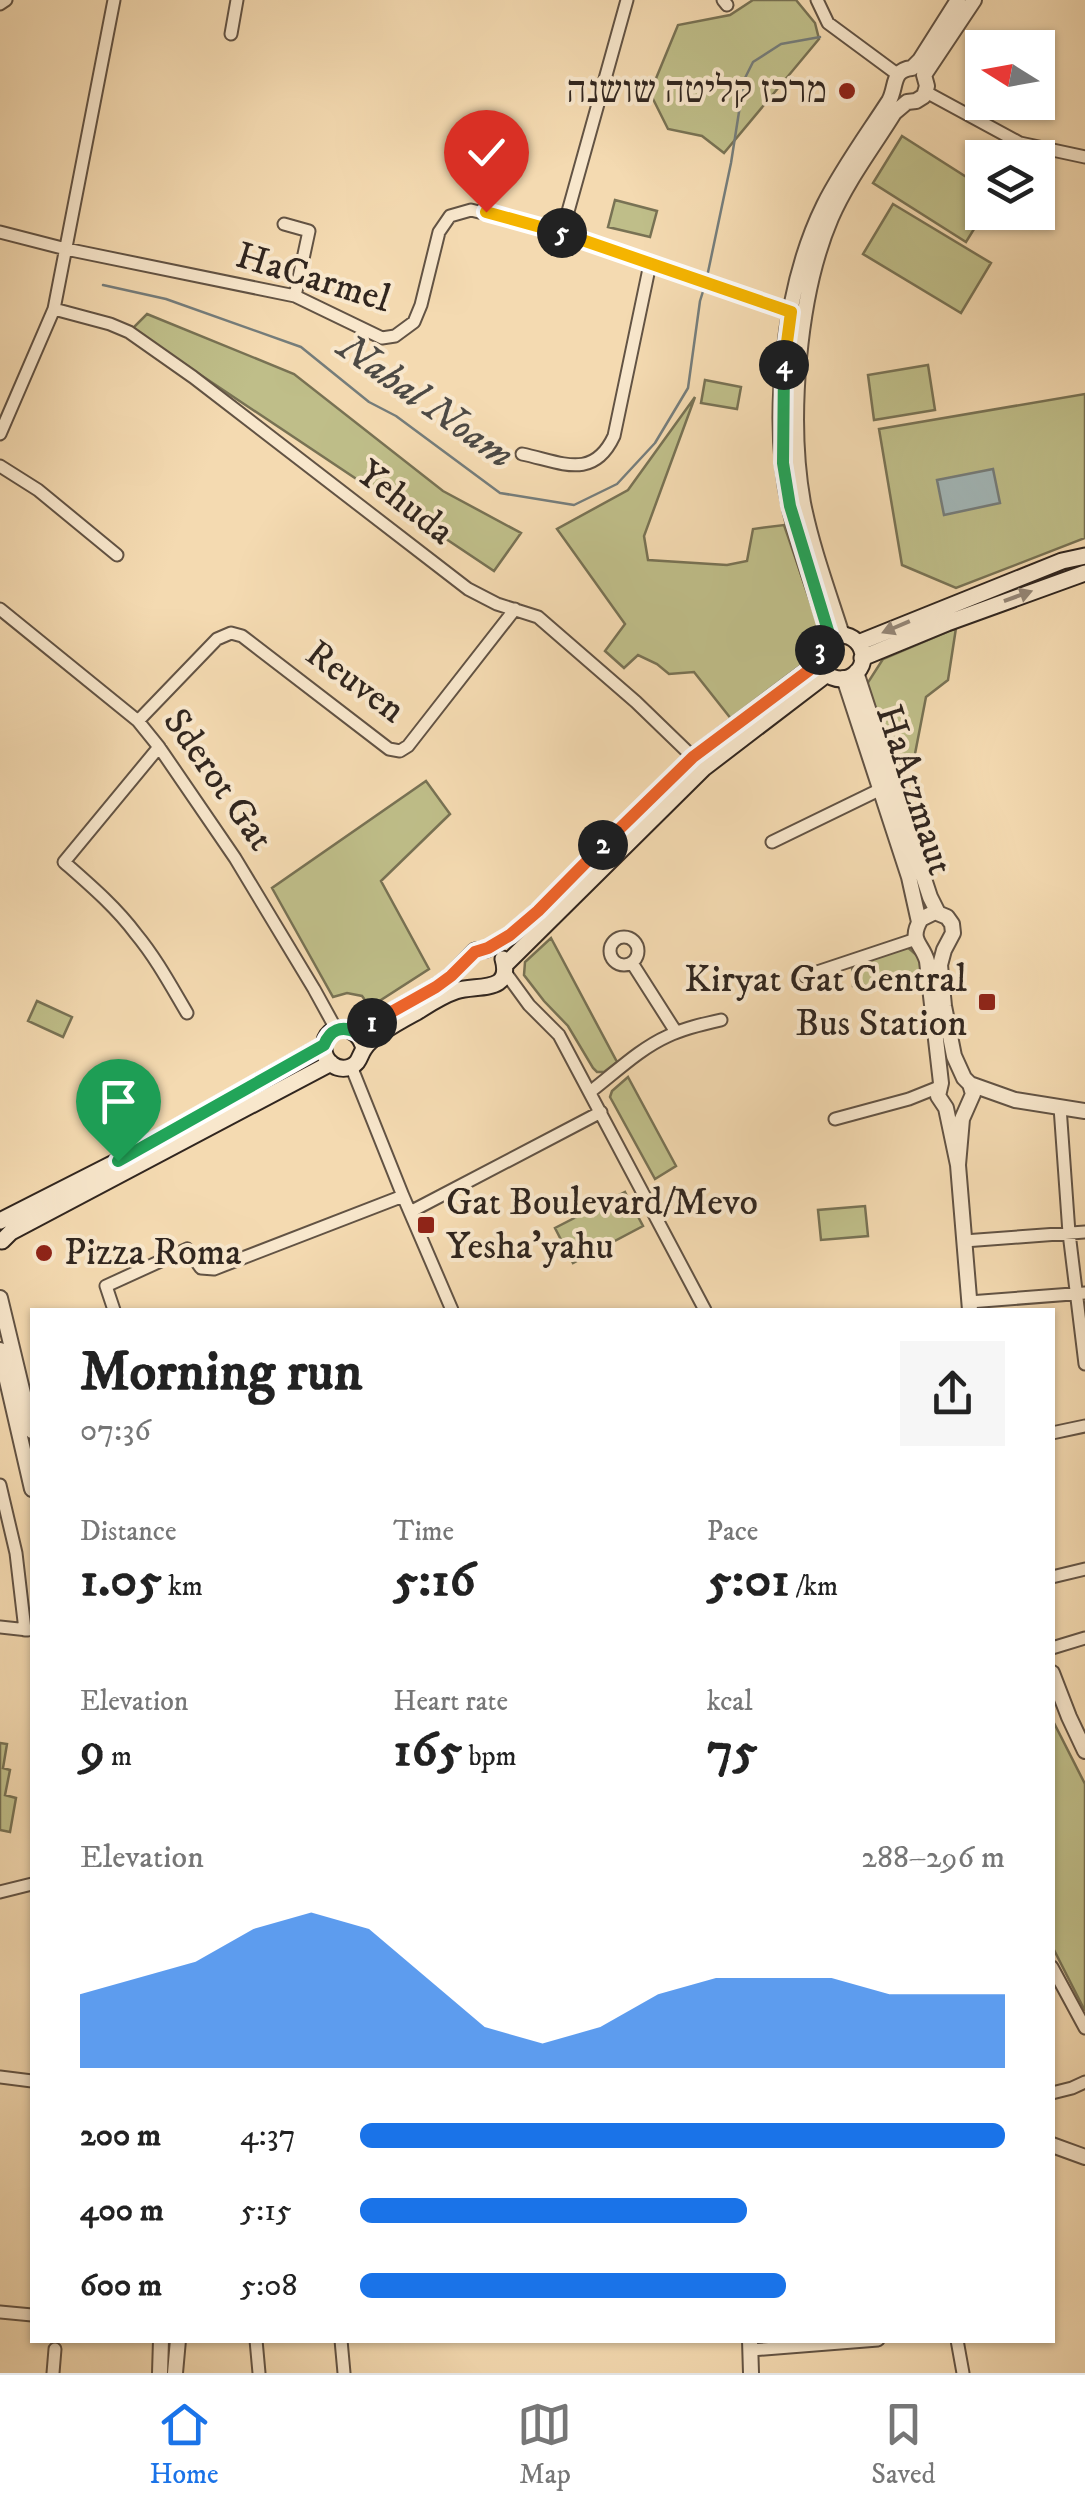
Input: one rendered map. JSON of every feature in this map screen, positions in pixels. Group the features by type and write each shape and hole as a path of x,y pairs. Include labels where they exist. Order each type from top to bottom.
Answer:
{"main road":[{"path":"356,1032 436,987 475,952 510,935 698,762 844,665 1062,562 1085,556"},
{"path":"844,665 1085,574"},
{"path":"836,636 844,665 822,646 836,636"},
{"path":"324,1045 330,1063 340,1068 352,1066 364,1049 408,1016 457,991 486,986 502,978 505,968 698,762"},
{"path":"488,948 499,954 505,968"},
{"path":"467,961 470,980 486,986"},
{"path":"0,1222 118,1161 324,1045 336,1030 356,1032 364,1049"},
{"path":"1,1240 330,1063"}],"street":[{"path":"0,434 54,309 114,0"},
{"path":"231,34 237,0"},
{"path":"562,233 627,0"},
{"path":"817,0 828,22 897,74"},
{"path":"918,72 920,60 958,0"},
{"path":"918,72 974,0"},
{"path":"907,68 927,80 926,92 920,99 901,96 894,82 897,74 907,68"},
{"path":"926,92 1020,142 1085,157"},
{"path":"836,636 791,514 783,463 783,372 798,315 803,258 822,208 840,176 901,96"},
{"name":"HaCarmel","path":"0,232 295,296 382,338 395,336 414,322 444,223 456,213 471,210 562,233 798,315"},
{"path":"284,224 309,231 295,296"},
{"path":"522,454 592,464 608,447 614,436 650,264"},
{"name":"Yehuda","path":"54,309 129,332 468,589 496,604 538,617 698,762"},
{"path":"0,466 38,490 117,555"},
{"name":"Sderot Gat","path":"0,609 138,721 159,747 236,858 336,1030"},
{"name":"Reuven","path":"138,721 217,639 231,633 242,636 389,749 400,751 408,746 516,609"},
{"name":"HaAtzmaut","path":"844,665 909,877 919,922"},
{"name":"HaAtzmaut","path":"844,665 938,913"},
{"path":"159,747 64,862 135,932 187,1013"},
{"path":"772,842 881,789"},
{"path":"958,1165 938,1096 940,1085 920,945 919,922 928,914 938,913 948,918 953,928 940,965 944,1006 954,1056 973,1094 960,1127 958,1165 969,1306 1080,1293"},
{"path":"920,945 932,954 944,950"},
{"path":"806,976 920,945"},
{"path":"632,963 676,1032"},
{"path":"505,968 529,1005"},
{"path":"486,986 513,994 559,1035 702,1308"},
{"path":"590,1092 644,1050 676,1032 721,1020"},
{"path":"352,1066 451,1308"},
{"path":"835,1120 909,1099 954,1076 1015,1100 1085,1111"},
{"path":"909,1099 956,1111 968,1105 1015,1100"},
{"path":"1060,1108 1069,1233 1080,1293 1085,1364"},
{"path":"410,1212 601,1112"},
{"path":"113,1308 106,1286 187,1249 201,1268 214,1269 403,1196"},
{"path":"964,1241 1085,1232"},
{"path":"0,1298 30,1423"},
{"path":"0,1350 30,1480"},
{"path":"1055,1432 1085,1426"},
{"path":"0,1485 29,1630 0,1627"},
{"path":"1055,1575 1085,1569"},
{"path":"1055,1647 1085,1638"},
{"path":"1055,1681 1085,1751"},
{"path":"0,1892 30,1884"},
{"path":"1055,1973 1085,2028"},
{"path":"0,2077 30,2081"},
{"path":"1055,2091 1085,2082"},
{"path":"1055,2146 1085,2158"},
{"path":"0,2312 30,2315"},
{"path":"160,2373 162,2343"},
{"path":"175,2343 176,2373"},
{"path":"256,2343 259,2373"},
{"path":"340,2343 344,2373"},
{"path":"751,2373 751,2345 792,2343"},
{"path":"958,2343 963,2373"},
{"path":"53,2373 55,2349"}],"shaded area":[{"path":"753,0 796,0 815,23 819,39 724,153 702,136 668,129 650,93 678,25 730,15"},
{"path":"902,136 965,176 965,230 973,230 966,242 873,183"},
{"path":"615,200 657,211 650,237 608,227"},
{"path":"893,204 991,263 961,313 863,254"},
{"path":"147,314 294,374 443,491 521,533 494,571 132,329"},
{"path":"928,365 935,410 874,420 868,375"},
{"path":"705,380 741,387 737,409 701,403"},
{"path":"1085,394 1085,538 956,588 902,565 879,429"},
{"path":"695,397 644,536 648,560 727,565 747,561 753,529 784,525 822,635 815,645 813,661 732,720 694,672 669,674 638,655 624,668 605,651 625,624 557,529 628,490"},
{"path":"993,469 1000,503 944,515 937,480"},
{"path":"956,628 948,680 926,697 914,759 901,770 865,687 883,659"},
{"path":"426,781 450,814 381,881 429,969 370,1007 362,996 347,993 333,997 272,888"},
{"path":"551,938 617,1062 604,1072 593,1068 568,1026 524,975 525,962"},
{"path":"905,945 921,959 925,983 853,986 852,964"},
{"path":"37,1001 72,1017 63,1037 28,1021"},
{"path":"628,1077 676,1166 655,1179 610,1097"},
{"path":"625,1192 643,1226 573,1263 555,1228"},
{"path":"865,1206 868,1236 821,1240 818,1210"},
{"path":"1055,1725 1085,1784 1085,2011 1055,1952"},
{"path":"0,1743 7,1744 3,1768 10,1770 5,1795 16,1798 10,1832 0,1830"}],"waterway":[{"name":"Nahal Noam","path":"707,277 744,80 753,62 781,44 820,37"},
{"name":"Nahal Noam","path":"103,285 166,299 301,347 369,402 396,416 500,493 574,505 617,484 655,443 688,388 705,285"}],"place":[{"name":"מרכז קליטה שושנה","path":"847,91"},
{"name":"Kiryat Gat Central Bus Station","path":"987,1002"},
{"name":"Gat Boulevard/Mevo Yesha'yahu","path":"426,1225"},
{"name":"Pizza Roma","path":"44,1253"}],"route":[{"path":"118,1161 324,1045 330,1033 343,1028 356,1032 436,987 475,952 510,935 693,757 820,662 822,646 830,637 791,514 783,463 783,372 791,312 562,233 486,212"}]}
